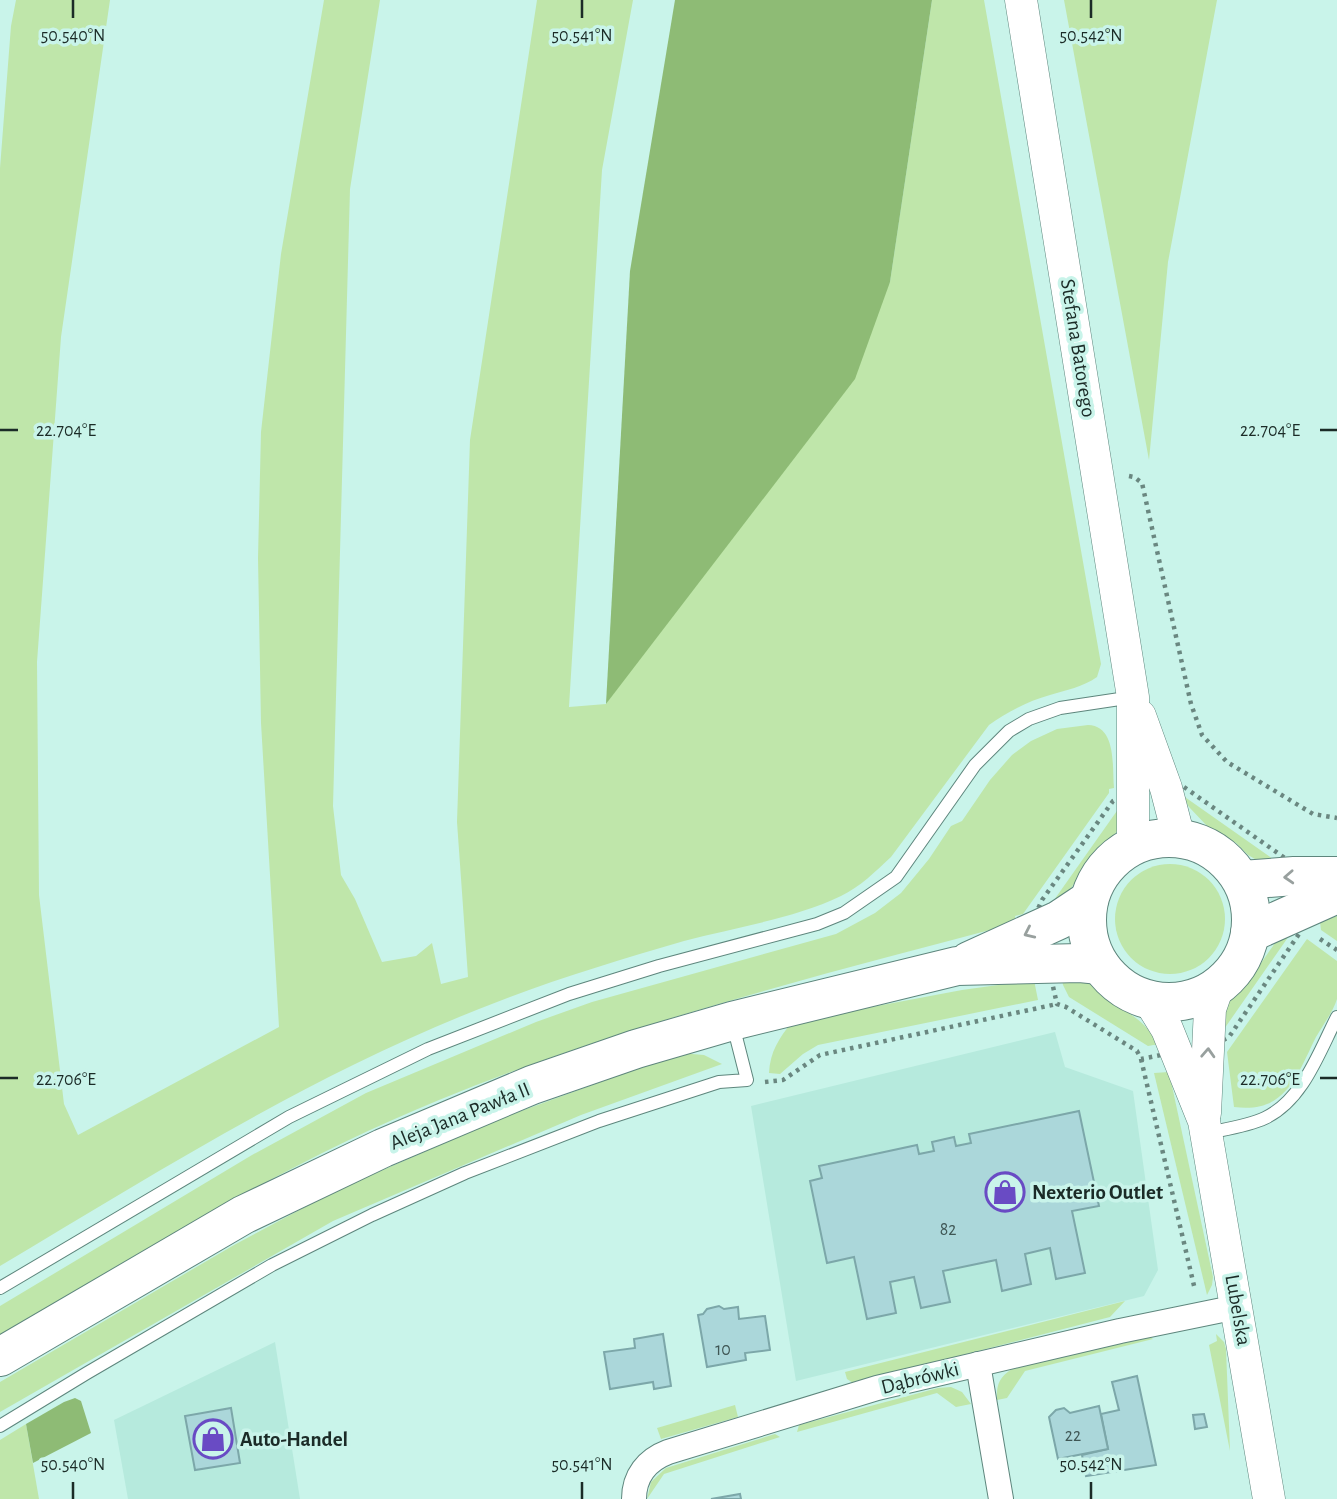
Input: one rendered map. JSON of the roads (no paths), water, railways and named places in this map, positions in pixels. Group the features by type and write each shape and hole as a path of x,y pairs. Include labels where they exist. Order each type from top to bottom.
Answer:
{"main road":[{"path":"1156,838 1179,838 1193,841 1217,853 1242,880 1251,916 1248,944 1239,964 1218,986 1187,1001 1149,1000 1121,988 1100,965 1086,933 1089,901 1103,869 1113,859 1133,846 1156,838"},
{"path":"1242,880 1337,876"},
{"path":"1250,933 1337,894"},
{"name":"Aleja Jana Pawła II","path":"0,1357 243,1215 383,1147 532,1085 636,1049 732,1021 957,966 1059,920 1089,901"},
{"name":"Aleja Jana Pawła II","path":"957,966 1080,963 1100,965"}],"street":[{"name":"Stefana Batorego","path":"1021,0 1133,697 1133,846"},
{"name":"Stefana Batorego","path":"1133,697 1166,788 1179,838"},
{"name":"Lubelska","path":"1218,986 1210,1009 1206,1127 1269,1499"},
{"name":"Lubelska","path":"1149,1000 1167,1029 1206,1127"},
{"name":"Dąbrówki","path":"634,1499 635,1483 642,1469 668,1452 877,1388 1237,1307"},
{"path":"978,1364 1000,1499"}],"lane":[{"path":"0,1288 289,1117 428,1049 569,994 659,966 817,924 844,913 896,877 975,765 1009,731 1030,719 1060,708 1133,697"},
{"path":"1206,1127 1263,1119 1282,1107 1307,1077 1337,1017"},
{"path":"0,1426 272,1265 372,1215 465,1172 598,1121 719,1082 747,1080 732,1021"}],"place":[{"name":"Nexterio Outlet","path":"1005,1192"},
{"name":"Auto-Handel","path":"213,1439"}]}
